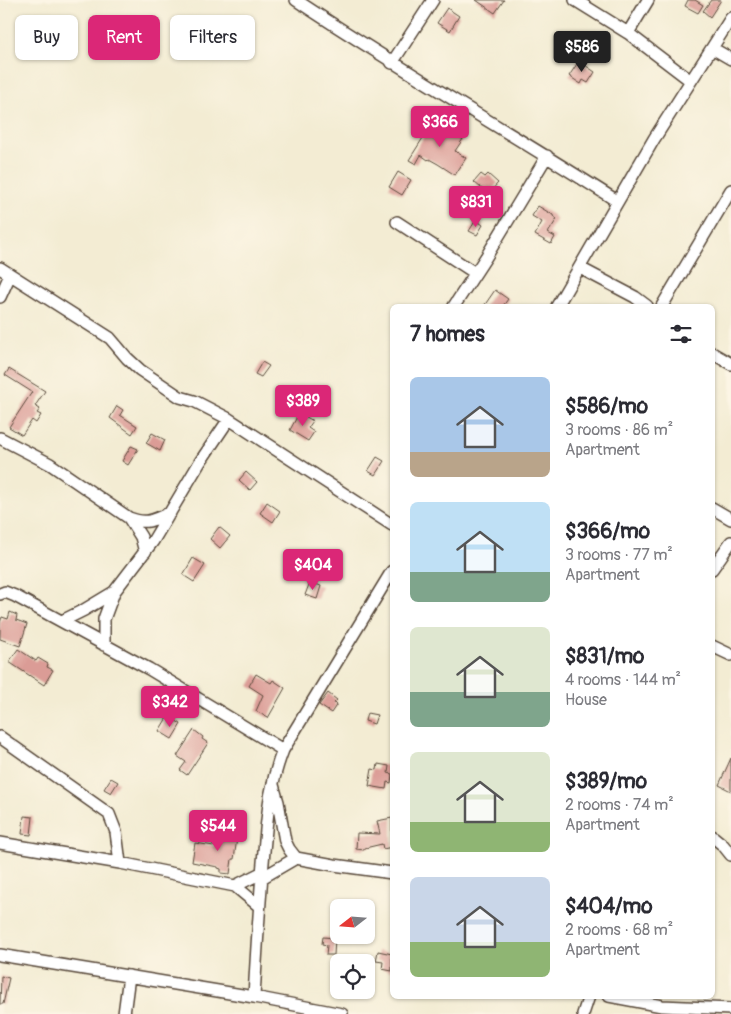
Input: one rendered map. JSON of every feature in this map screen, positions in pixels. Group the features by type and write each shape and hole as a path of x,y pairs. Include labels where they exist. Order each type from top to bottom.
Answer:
{"street":[{"path":"296,0 392,63 547,156 617,201"},
{"path":"392,63 433,0"},
{"path":"576,0 628,33 691,81"},
{"path":"628,33 648,0"},
{"path":"558,304 617,201 731,18"},
{"path":"712,48 731,59"},
{"path":"455,304 547,156"},
{"path":"663,304 731,190"},
{"path":"397,222 475,273"},
{"path":"0,268 110,338 140,370 180,397 194,401 230,419 390,524"},
{"path":"580,268 635,297 644,304"},
{"path":"0,297 10,275"},
{"path":"715,355 731,364"},
{"path":"104,646 104,620 114,592 145,552 200,462 230,419"},
{"path":"0,438 50,464 129,518 141,522 149,522 170,513"},
{"path":"715,510 731,520"},
{"path":"129,518 141,537 145,552"},
{"path":"715,565 731,542"},
{"path":"254,997 261,876 272,782 283,750 387,588"},
{"path":"0,594 5,592 15,596 62,621 104,646 149,669 283,750"},
{"path":"62,621 114,592"},
{"path":"715,647 731,655"},
{"path":"0,736 109,814 116,832 120,863"},
{"path":"272,782 285,842 296,858"},
{"path":"715,838 731,855"},
{"path":"0,843 120,863 235,886 259,906"},
{"path":"235,886 261,876 296,858 390,873"},
{"path":"0,955 254,997 342,1014"},
{"path":"124,1014 129,976"},
{"path":"583,1014 588,999"},
{"path":"626,999 662,1006 731,1009"}],"building":[{"path":"476,0 504,0 495,13"},
{"path":"688,0 695,0 703,5 698,13 685,6"},
{"path":"711,0 721,0 710,17 703,11"},
{"path":"447,8 459,16 450,31 437,23"},
{"path":"579,61 595,72 588,83 583,80 581,84 569,76"},
{"path":"435,119 463,139 455,151 466,158 455,175 421,155 416,164 409,160"},
{"path":"398,172 411,180 402,195 389,187"},
{"path":"481,174 485,177 488,174 498,183 488,194 474,182"},
{"path":"538,206 557,219 548,233 555,237 551,244 535,235 542,222 532,216"},
{"path":"476,220 483,225 477,235 469,231"},
{"path":"495,290 508,299 504,304 485,304"},
{"path":"262,362 269,366 261,377 255,374"},
{"path":"9,369 45,391 35,406 40,409 37,413 41,415 36,423 32,420 22,435 9,427 32,392 5,375"},
{"path":"117,406 123,410 120,415 137,426 132,434 110,418"},
{"path":"298,415 302,417 303,415 313,421 308,428 314,432 308,441 290,430"},
{"path":"152,433 165,440 160,451 146,443"},
{"path":"131,446 138,449 128,465 122,461"},
{"path":"377,457 384,461 375,475 368,471"},
{"path":"246,472 257,482 250,490 239,480"},
{"path":"267,502 280,511 273,522 260,513"},
{"path":"219,527 230,536 220,548 210,539"},
{"path":"193,558 205,565 194,582 183,575"},
{"path":"310,582 321,586 317,599 305,595"},
{"path":"10,612 17,615 16,620 27,624 20,646 0,639 2,617 8,619"},
{"path":"18,649 36,661 38,658 48,664 47,667 53,670 44,685 9,662"},
{"path":"256,674 271,683 273,680 285,688 268,718 256,711 263,695 249,686"},
{"path":"328,693 337,700 334,703 337,704 331,713 319,705"},
{"path":"367,713 377,715 374,724 365,721"},
{"path":"168,716 181,724 172,739 159,731"},
{"path":"194,730 208,743 187,775 180,770 186,762 177,756"},
{"path":"731,758 731,791 719,785"},
{"path":"378,764 389,766 390,783 387,782 386,789 369,786 372,769 377,770"},
{"path":"111,778 118,782 111,793 104,789"},
{"path":"24,816 33,817 31,835 22,834"},
{"path":"390,818 390,847 383,849 382,844 365,848 364,850 356,849 357,833 380,834 377,821"},
{"path":"223,829 238,831 230,874 221,873 221,869 218,867 192,862 195,843 220,847"},
{"path":"323,937 330,938 330,944 335,944 334,954 326,955 327,945 322,944"},
{"path":"378,951 390,954 390,971 382,969 383,962 376,961"},
{"path":"1,976 9,978 3,1004 0,1004"}]}
